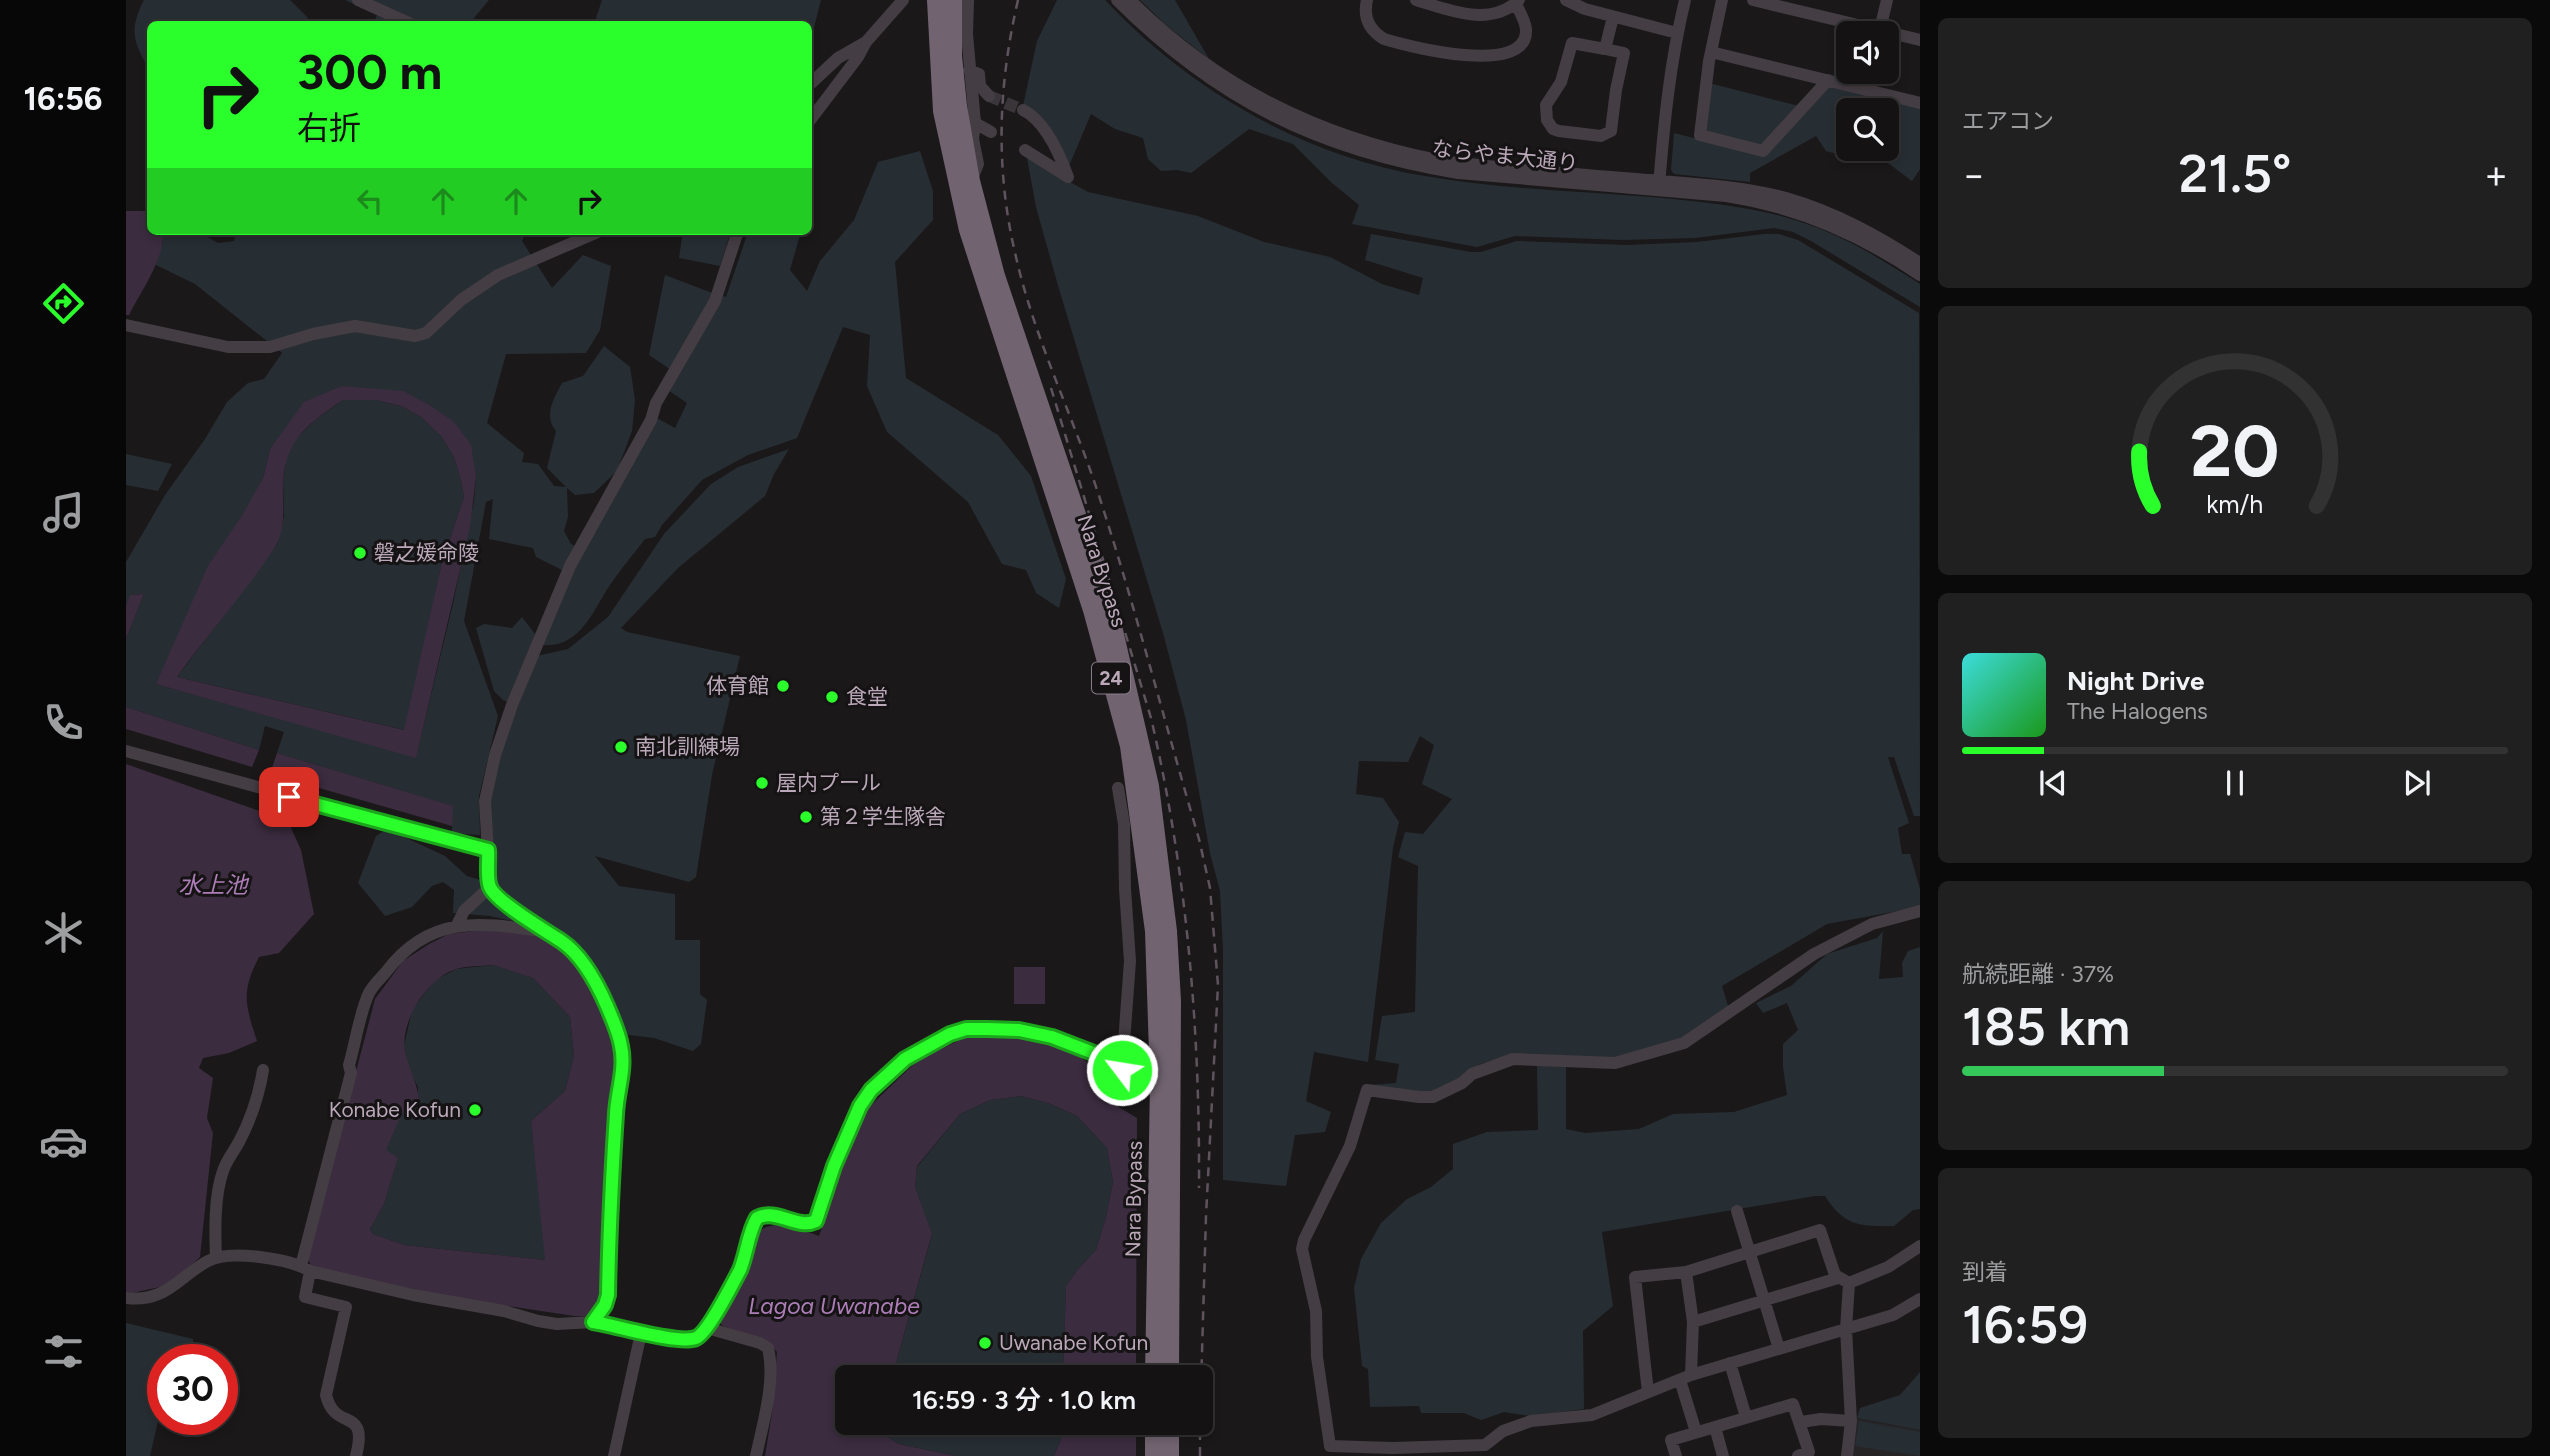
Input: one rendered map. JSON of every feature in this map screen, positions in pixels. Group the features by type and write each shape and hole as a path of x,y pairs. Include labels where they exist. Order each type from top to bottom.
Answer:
{"highway":[{"name":"Nara Bypass","path":"936,0 942,111 968,230 1093,610 1129,746 1133,836 1154,932 1166,1083 1170,1365"},
{"name":"Nara Bypass","path":"953,0 955,81 971,181 996,276 1109,609 1139,727 1158,833 1172,1001 1154,1365"},
{"path":"1154,1435 1154,1456"},
{"path":"1170,1435 1170,1456"}],"street":[{"path":"358,0 404,21"},
{"path":"812,118 858,57 866,42 903,0"},
{"path":"968,0 967,34 975,123 973,139 978,164 971,181"},
{"name":"ならやま大通り","path":"1117,0 1174,53 1205,76 1275,117 1339,145 1408,164 1458,173 1741,188 1805,204 1852,223 1920,263"},
{"name":"ならやま大通り","path":"1130,0 1181,46 1228,80 1280,109 1340,135 1404,154 1437,160 1659,185 1749,200 1799,212 1856,235 1920,275"},
{"path":"1367,0 1365,17 1375,33 1384,39 1470,57 1508,52 1518,46 1526,33 1518,2 1497,13 1470,15 1416,0"},
{"path":"1566,0 1585,9 1677,33"},
{"path":"1659,185 1664,111 1685,0"},
{"path":"1723,0 1711,52 1700,135 1763,151 1828,80"},
{"path":"1753,0 1836,21"},
{"path":"1882,21 1887,0"},
{"path":"1605,49 1613,17"},
{"path":"1899,36 1920,40"},
{"path":"812,82 838,58 866,42"},
{"path":"1572,43 1605,49 1624,53 1611,131 1601,136 1568,133 1553,128 1547,120 1546,105 1562,82 1572,43"},
{"path":"1711,52 1920,103"},
{"path":"970,69 977,72 980,86 989,96"},
{"path":"1866,90 1867,84"},
{"path":"1023,110 1037,120 1063,163 1068,177 1025,150"},
{"path":"975,123 991,132"},
{"path":"126,325 228,347 270,346 355,326 415,336 426,333 461,300 498,275 591,235"},
{"path":"541,931 532,921 503,903 490,887 485,801 495,755 512,705 570,566 651,420 656,403 715,301 737,235"},
{"path":"126,751 488,850"},
{"path":"1118,788 1133,836 1130,961 1122,1070"},
{"path":"457,925 464,911 490,887"},
{"path":"1920,911 1872,924 1814,954 1684,1043 1615,1063 1513,1059 1472,1074 1462,1083 1433,1097 1367,1090 1350,1146 1302,1249 1316,1311 1317,1357 1330,1446 1393,1448 1485,1445 1503,1431 1531,1421 1592,1415 1730,1363 1893,1315 1920,1299"},
{"path":"355,1456 361,1435 357,1425 335,1413 326,1395 346,1307 305,1297 306,1269 351,1073 349,1065 369,993 397,957 421,940 457,925 480,923 541,931 563,942 585,966 606,1005 621,1045 623,1067 616,1110 608,1295 605,1305 593,1322"},
{"path":"126,1298 152,1297 170,1290 194,1270 216,1258 251,1256 413,1295 505,1311 538,1321 557,1324 593,1322 682,1339 695,1338 707,1328 739,1271 757,1218 771,1214 807,1224 816,1221 825,1188 860,1106 871,1090 905,1059 950,1034 966,1029 1019,1030 1052,1037 1096,1054 1146,1081 1166,1083"},
{"path":"216,1258 215,1226 223,1170 240,1140 259,1095 263,1070"},
{"path":"1737,1211 1779,1349"},
{"path":"1648,1392 1635,1277 1686,1272 1820,1230 1835,1275 1843,1280"},
{"path":"1693,1322 1888,1266 1920,1246"},
{"path":"1686,1272 1693,1322 1686,1378 1696,1432"},
{"path":"1843,1280 1851,1421 1847,1456"},
{"path":"707,1328 760,1343 768,1348 771,1359 766,1405 756,1456"},
{"path":"614,1456 641,1332"},
{"path":"1730,1363 1746,1417"},
{"path":"1676,1456 1671,1440 1793,1404 1809,1452 1798,1456"},
{"path":"1801,1422 1821,1419 1851,1421"},
{"path":"1715,1427 1723,1456"}],"shaded area":[{"path":"144,0 290,0 308,18 306,21 147,21 147,65 135,37 139,11"},
{"path":"345,0 489,0 472,21 374,21 377,15"},
{"path":"602,0 821,0 812,35 812,21 595,21"},
{"path":"1057,0 1105,0 1173,62 1211,90 1250,114 1335,153 1379,166 1453,180 1689,201 1780,216 1846,240 1920,284 1920,307 1811,241 1793,232 1774,228 1695,238 1622,240 1515,236 1477,247 1352,224 1359,205 1332,183 1293,144 1249,129 1191,173 1161,171 1148,159 1143,138 1115,129 1091,114 1069,166 1045,122 1031,109 1023,106 1037,41"},
{"path":"1140,0 1175,0 1209,59 1166,25"},
{"path":"1709,83 1799,106 1764,144 1758,146 1709,134 1705,128"},
{"path":"1834,86 1886,98 1836,98 1836,153 1826,151 1816,136 1750,173 1750,182 1674,174 1671,170 1674,133 1764,156 1827,88"},
{"path":"1899,101 1920,106 1920,169 1912,181 1885,161 1899,161"},
{"path":"920,151 933,191 933,220 895,262 906,378 998,435 1031,476 1066,579 1059,608 1036,593 1026,570 1002,564 968,502 887,432 867,386 870,335 843,327 797,438 748,455 702,480 662,525 655,537 645,539 612,582 583,627 566,641 543,645 560,597 655,417 675,428 687,403 668,390 719,295 726,297 747,235 800,235 790,270 807,291 820,261 854,220 878,162"},
{"path":"1027,158 1088,192 1198,216 1264,242 1330,257 1382,284 1419,295 1423,278 1365,260 1371,234 1481,252 1517,241 1627,245 1779,234 1798,240 1919,313 1920,816 1914,816 1894,757 1888,757 1909,823 1898,828 1902,854 1910,854 1920,889 1920,907 1827,924 1722,986 1729,1009 1679,1043 1611,1061 1513,1056 1496,1059 1480,1064 1460,1080 1430,1094 1371,1085 1396,1083 1399,1064 1375,1060 1382,1016 1415,1012 1418,866 1398,857 1405,832 1423,834 1452,799 1422,784 1434,745 1420,736 1408,762 1359,761 1356,794 1383,798 1399,822 1393,848 1368,1062 1314,1052 1306,1101 1331,1112 1325,1132 1295,1135 1286,1186 1223,1180 1223,950 1220,891 1210,853 1186,720 1163,633 1059,289 1036,207"},
{"path":"163,235 204,235 218,243 234,241 235,235 525,235 522,241 552,288 583,255 611,266 600,330 586,353 506,354 487,423 524,453 522,462 538,464 554,486 566,487 547,468 556,431 550,413 562,383 583,376 604,346 630,367 635,400 632,431 617,471 594,493 575,495 567,488 568,517 564,531 575,546 564,571 536,557 533,548 489,539 493,499 486,502 464,621 498,716 479,796 480,835 452,833 452,806 277,753 284,732 265,726 259,750 126,707 126,639 144,594 131,595 126,606 126,562 165,495 205,439 227,402 248,383 264,379 282,353 195,284 154,264","holes":["342,386 454,422 476,477 474,501 453,604 416,757 156,684 263,478 270,449"]},
{"path":"682,235 730,235 720,266 679,258"},
{"path":"665,275 715,294 671,370 649,355"},
{"path":"343,400 376,400 401,406 421,417 441,436 454,457 461,480 464,497 442,562 405,730 177,677 277,544 284,516 283,482 287,454 296,439 315,420"},
{"path":"789,449 765,496 678,568 621,628 627,632 740,656 712,775 696,877 689,882 595,856 619,886 675,894 675,940 700,940 700,994 707,1000 701,1044 693,1051 654,1038 621,1034 610,1000 594,968 574,946 498,895 488,802 494,769 537,656 568,649 608,617 664,534 711,484 738,467"},
{"path":"126,454 172,464 158,491 126,485"},
{"path":"522,617 535,634 512,704 494,691 476,628 484,624 512,628"},
{"path":"387,829 445,856 467,876 484,881 485,873 490,899 526,924 490,916 453,913 454,890 443,882 432,886 412,907 385,916 358,883 376,836"},
{"path":"1883,931 1879,979 1903,977 1902,963 1908,951 1920,947 1920,1209 1913,1210 1894,1226 1863,1225 1839,1214 1825,1196 1815,1196 1602,1232 1613,1306 1583,1331 1584,1409 1530,1416 1504,1412 1481,1420 1464,1413 1421,1413 1419,1406 1370,1407 1368,1369 1362,1366 1354,1288 1361,1259 1381,1223 1407,1199 1431,1187 1453,1169 1453,1144 1487,1132 1538,1130 1537,1063 1566,1067 1566,1129 1585,1133 1639,1129 1673,1114 1734,1112 1787,1095 1783,1044 1798,1030 1787,1003 1763,1013 1756,1003 1791,986 1827,954 1877,938"},
{"path":"493,965 533,978 570,1017 574,1056 565,1091 531,1121 546,1260 404,1245 373,1234 370,1229 384,1204 398,1158 385,1151 402,1112 417,1113 418,1087 408,1067 404,1046 412,1010 434,981 456,969"},
{"path":"1021,1096 1051,1104 1077,1116 1107,1148 1113,1182 1106,1217 1096,1250 1066,1286 1063,1365 895,1365 932,1235 915,1187 917,1167 960,1114 990,1100"},
{"path":"126,1323 193,1339 193,1344 147,1344 147,1435 155,1435 150,1456 126,1456"},
{"path":"1920,1372 1920,1430 1857,1418 1860,1408 1900,1395"},
{"path":"1855,1418 1920,1430 1920,1456 1850,1456"},
{"path":"1859,1421 1920,1432 1920,1456 1855,1446"},
{"path":"885,1435 1061,1435 1054,1456 956,1456 899,1444"}],"water":[{"path":"126,211 147,211 147,235 163,235 163,242 146,285 129,315 126,315"},
{"path":"342,386 403,391 454,422 471,445 476,477 470,527 416,758 156,684 208,566 243,514 263,478 270,449 304,402","holes":["343,400 376,400 401,406 421,417 441,436 454,457 464,497 442,562 404,730 177,677 278,542 283,518 285,465 296,440 315,420"]},
{"path":"144,594 126,639 126,606 130,595"},
{"path":"126,707 259,750 252,767 126,729"},
{"path":"277,753 453,806 452,826 270,774"},
{"name":"水上池","path":"126,764 288,821 301,850 314,914 279,953 259,957 253,969 247,998 257,1041 229,1053 203,1058 199,1068 213,1078 207,1118 213,1133 200,1257 169,1285 132,1293 126,1292"},
{"path":"493,929 524,932 541,937 568,956 579,970 605,1019 614,1051 615,1077 603,1291 591,1316 574,1316 463,1299 314,1270 307,1258 375,999 403,961 449,934","holes":["493,965 533,978 570,1017 574,1056 565,1091 531,1121 545,1260 404,1245 373,1234 370,1229 384,1204 398,1158 386,1150 402,1113 418,1113 418,1096 405,1051 407,1027 418,1002 435,982 460,968"]},
{"path":"1014,967 1045,967 1045,1004 1014,1004"},
{"name":"Lagoa Uwanabe","path":"972,1034 1020,1037 1066,1046 1107,1077 1115,1105 1137,1118 1136,1365 1063,1365 1066,1286 1096,1250 1106,1217 1113,1182 1107,1148 1077,1116 1051,1104 1021,1096 990,1100 960,1114 917,1166 915,1187 932,1234 895,1365 835,1365 835,1435 885,1435 899,1444 956,1456 765,1456 777,1352 767,1341 723,1326 719,1318 747,1272 760,1230 782,1225 819,1236 842,1168 840,1162 864,1107 871,1105 918,1060"},
{"path":"1061,1435 1136,1435 1136,1456 1054,1456"}],"tunnel":[{"path":"989,96 1023,110"}],"railway":[{"path":"1018,0 1003,96 1002,160 1009,225 1024,288 1044,350 1091,471 1114,544 1199,839 1210,888 1218,985 1202,1365"},
{"path":"1051,388 1151,718 1174,834 1194,1010 1199,1188"},
{"path":"1200,1435 1200,1456"}],"place":[{"name":"磐之媛命陵","path":"360,553"},
{"name":"体育館","path":"783,686"},
{"name":"食堂","path":"832,697"},
{"name":"南北訓練場","path":"621,747"},
{"name":"屋内プール","path":"762,783"},
{"name":"第２学生隊舎","path":"806,817"},
{"name":"Konabe Kofun","path":"475,1110"},
{"name":"Uwanabe Kofun","path":"985,1343"}],"route":[{"path":"289,797 488,850 490,887 503,903 532,921 541,931 563,942 585,966 614,1025 621,1045 623,1067 616,1110 608,1295 605,1305 593,1322 682,1339 695,1338 707,1328 739,1271 757,1218 771,1214 807,1224 816,1221 834,1166 860,1106 871,1090 905,1059 950,1034 966,1029 1019,1030 1052,1037 1096,1054 1122,1070"}]}
